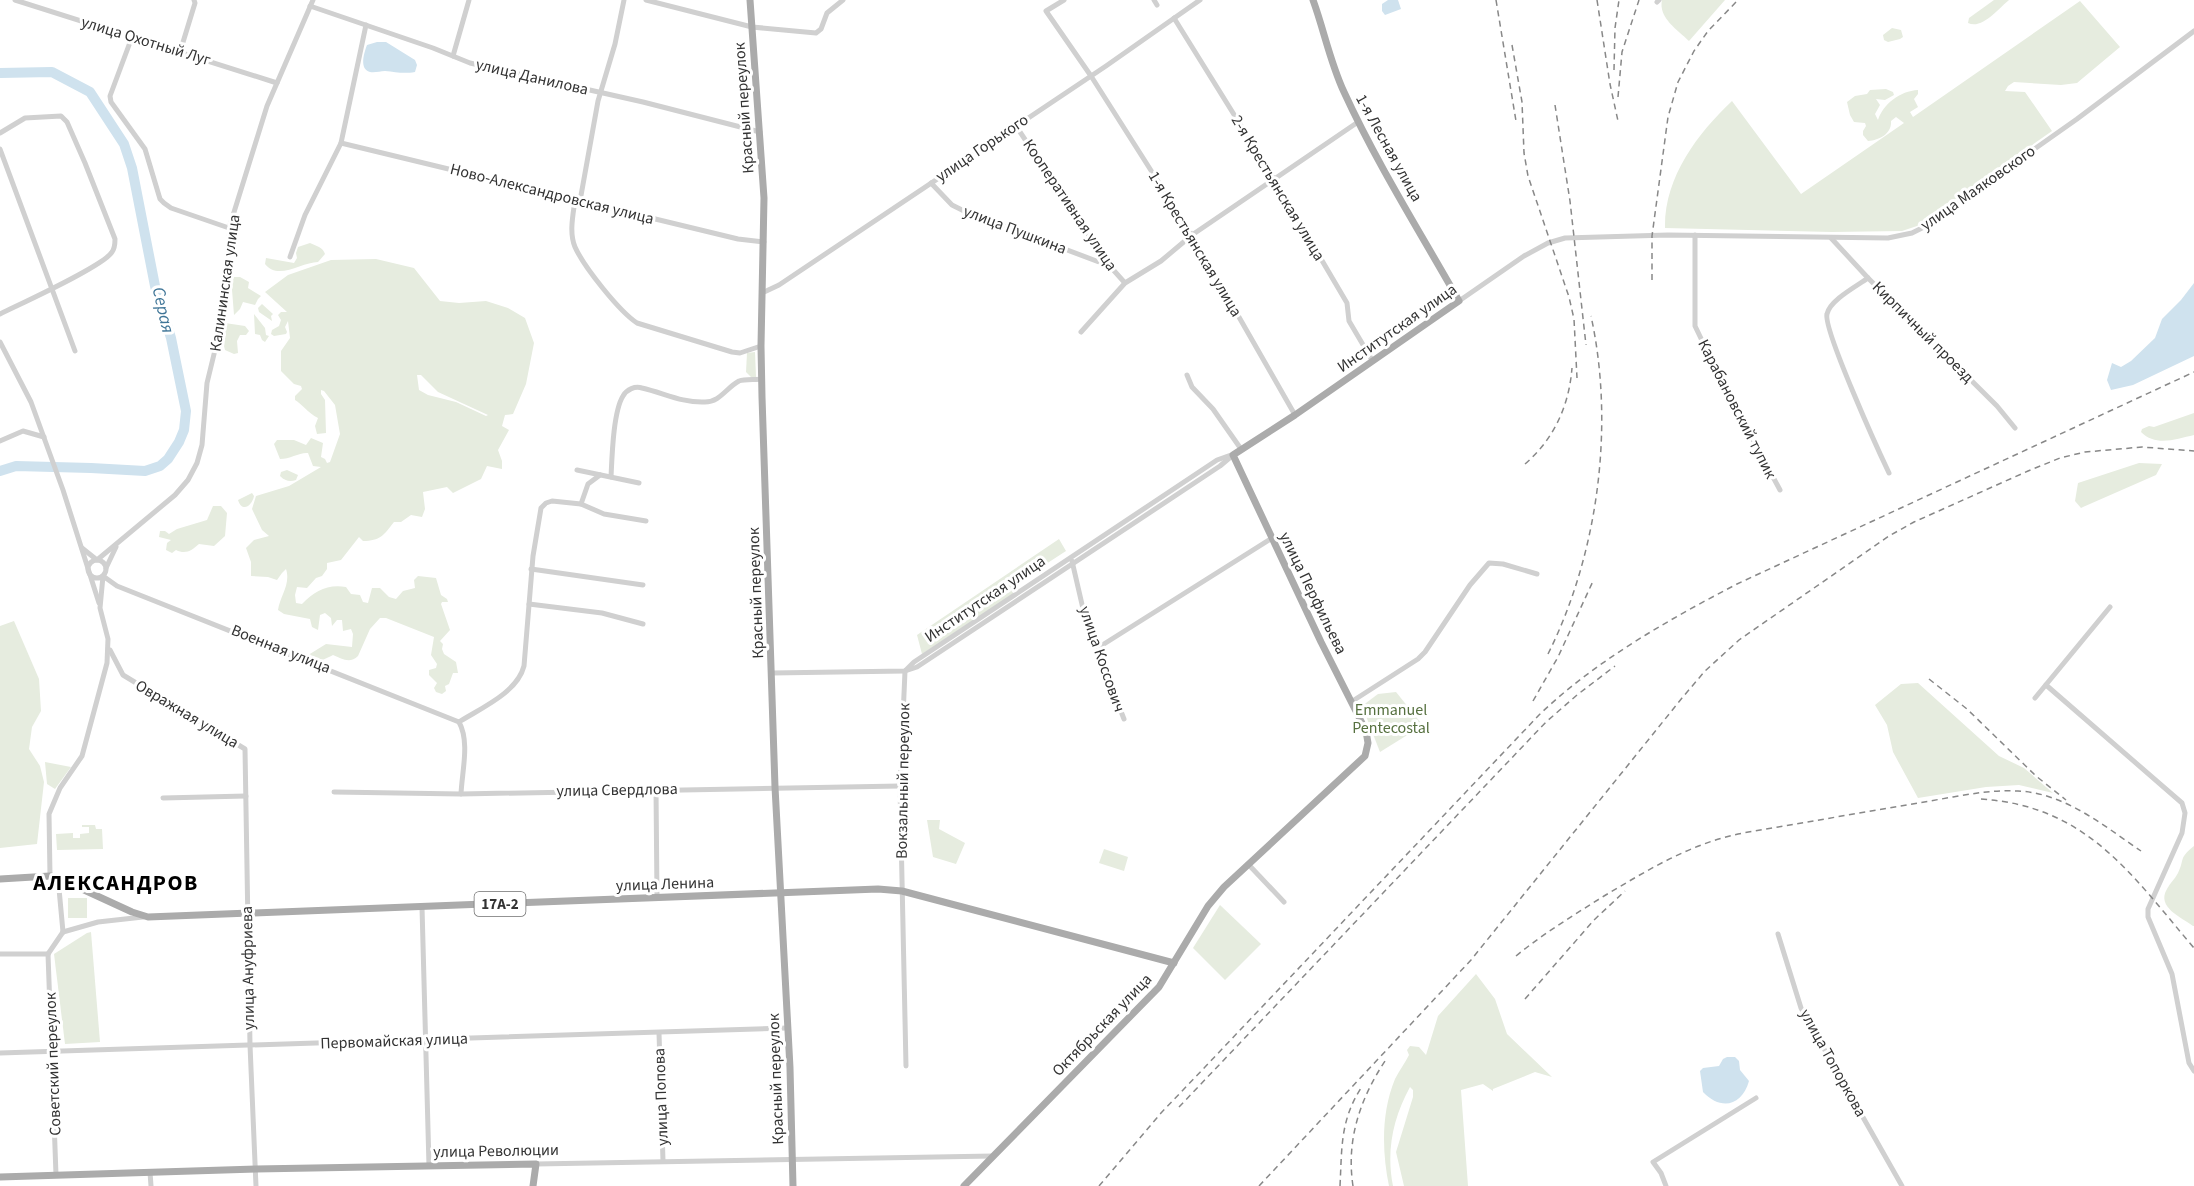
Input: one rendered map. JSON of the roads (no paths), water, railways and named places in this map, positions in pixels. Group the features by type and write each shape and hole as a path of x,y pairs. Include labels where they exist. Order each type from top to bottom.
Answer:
{"main road":[{"name":"Красный переулок","path":"750,0 764,198 761,346 775,787 793,1186"},
{"name":"1-я Лесная улица","path":"1313,0 1331,60 1358,122 1459,301"},
{"name":"Институтская улица","path":"1233,454 1295,415 1459,301"},
{"name":"улица Перфильева","path":"1233,454 1365,730 1368,743"},
{"name":"Октябрьская улица","path":"964,1186 1160,987 1208,906 1224,887 1365,756 1368,743"},
{"name":"17А-2","path":"0,879 50,876 132,912 148,916"},
{"name":"улица Ленина","path":"148,916 878,889 902,891 1174,963"},
{"name":"улица Революции","path":"0,1177 536,1164"},
{"path":"533,1186 536,1164"}],"street":[{"name":"улица Охотный Луг","path":"15,0 277,82"},
{"path":"180,52 194,0"},
{"name":"Калининская улица","path":"117,545 144,519 175,495 188,480 197,463 202,445 207,383 224,313 229,228 267,106 313,0"},
{"path":"453,56 469,0"},
{"path":"624,0 572,219 575,246 594,275 628,317 637,323 732,352 740,353 761,346"},
{"path":"646,0 752,27 816,33 821,29 827,13 843,0"},
{"name":"1-я Крестьянская улица","path":"1064,0 1046,11 1091,76 1192,235 1295,415"},
{"name":"улица Горького","path":"762,292 779,285 1091,76 1200,0"},
{"name":"улица Данилова","path":"310,6 470,63 759,132"},
{"name":"2-я Крестьянская улица","path":"1174,18 1274,179 1347,303 1349,321 1372,360"},
{"path":"290,258 305,215 341,143 366,25"},
{"name":"улица Маяковского","path":"1581,237 1695,235 1899,237 1924,227 2077,119 2194,31"},
{"path":"132,37 110,96 115,108 145,148 160,199 171,208 229,228"},
{"path":"0,133 25,118 61,116 67,122 115,239 112,255 0,314"},
{"path":"1081,332 1125,283 1161,261 1192,235 1358,122"},
{"name":"Кооперативная улица","path":"1016,126 1108,264 1125,283"},
{"name":"Ново-Александровская улица","path":"341,143 738,239 764,242"},
{"path":"0,149 75,351"},
{"name":"улица Пушкина","path":"931,183 952,205 964,211 1108,264"},
{"name":"Карабановский тупик","path":"1695,235 1695,326 1780,490"},
{"name":"Институтская улица","path":"1459,301 1540,247 1565,238 1581,237"},
{"name":"Кирпичный проезд","path":"1831,238 1997,406 2015,428"},
{"path":"1868,278 1841,297 1829,309 1826,320 1889,473"},
{"path":"0,342 32,402 49,449 82,548 100,608 109,649 105,677 82,756 60,788 49,814 50,876"},
{"path":"1186,375 1192,387 1213,409 1241,449"},
{"path":"611,477 620,402 629,389 644,388 680,400 708,402 717,399 740,381 762,379"},
{"path":"0,441 23,431 44,436"},
{"name":"Институтская улица","path":"772,673 905,671 917,667 1148,510 1220,466 1233,454"},
{"path":"577,470 639,483"},
{"path":"581,504 588,484 600,475"},
{"path":"461,794 465,742 464,732 459,722 497,697 521,677 524,666 531,569 541,508 552,501 581,504 604,514 646,521"},
{"path":"1096,649 1272,538"},
{"path":"88,571 90,563 98,560 117,545"},
{"path":"100,608 103,576 117,545"},
{"path":"82,548 104,563 106,568"},
{"name":"улица Коссович","path":"1072,561 1087,626 1124,719"},
{"path":"1351,702 1418,659 1425,652 1470,585 1489,563 1537,574"},
{"path":"531,569 643,585"},
{"path":"88,571 94,578 103,576"},
{"name":"Военная улица","path":"103,576 117,586 459,722"},
{"path":"529,604 603,613 643,624"},
{"path":"2035,698 2109,607"},
{"name":"Овражная улица","path":"109,649 123,675 245,749"},
{"name":"Вокзальный переулок","path":"905,671 900,786 906,1066"},
{"path":"2046,684 2181,803 2185,813 2182,833 2148,909 2148,917 2172,974 2189,1063 2194,1071"},
{"name":"улица Ануфриева","path":"245,749 250,1045 256,1186"},
{"name":"улица Свердлова","path":"334,792 461,794 900,786"},
{"path":"656,789 657,897"},
{"path":"163,798 246,796"},
{"path":"1248,864 1284,902"},
{"path":"0,954 48,954 63,932 58,878"},
{"path":"422,907 429,1166"},
{"path":"63,932 98,922 148,916"},
{"name":"улица Топоркова","path":"1778,934 1801,1008 1902,1186"},
{"name":"Советский переулок","path":"48,954 56,1175"},
{"name":"Первомайская улица","path":"0,1053 787,1028"},
{"name":"улица Попова","path":"659,1033 663,1161"},
{"path":"1666,1186 1653,1162 1756,1098"},
{"name":"улица Революции","path":"536,1164 993,1156"},
{"path":"150,1172 151,1186"}],"water":[{"path":"1388,0 1398,0 1401,9 1385,15 1382,11 1382,4"},
{"path":"386,42 415,60 417,65 415,72 372,72 364,68 363,60 367,45"},
{"path":"2194,283 2194,356 2133,385 2111,390 2107,380 2112,363 2121,367 2131,361 2155,338 2162,319"},
{"path":"1727,1057 1735,1057 1739,1061 1740,1070 1749,1081 1746,1089 1736,1100 1730,1103 1717,1102 1703,1092 1700,1071 1703,1068 1719,1066"}],"waterway":[{"name":"Серая","path":"0,73 52,72 90,92 124,144 132,168 155,286 171,338 186,411 184,430 168,459 160,466 145,471 16,466 0,471"}],"railway":[{"path":"1496,0 1516,121"},
{"path":"1597,0 1618,121"},
{"path":"1614,70 1615,28 1619,0"},
{"path":"1618,97 1622,52 1639,0"},
{"path":"1652,280 1652,236 1668,117 1678,82 1694,51 1708,31 1738,0"},
{"path":"1512,45 1522,102 1524,153 1528,176 1569,297 1574,319 1577,378"},
{"path":"1555,105 1570,201 1586,345"},
{"path":"1548,654 1579,574 1590,532 1597,489 1601,445 1601,401 1598,358 1591,316"},
{"path":"1525,464 1544,444 1558,421 1567,396 1572,368"},
{"path":"1099,1186 1161,1113 1539,715 1608,659 1659,627 1737,584 2194,372"},
{"path":"1259,1186 1471,960 1682,698 1705,671 1739,640 1889,536 1914,522 2028,471 2060,458 2085,452 2142,447 2194,451"},
{"path":"1533,701 1558,657 1594,579"},
{"path":"1179,1107 1546,722 1615,666"},
{"path":"1929,679 1967,709 2036,776 2066,800"},
{"path":"1516,956 1548,932 1604,896 1670,858 1706,843 1743,833 1961,796 1994,791 2018,791 2052,798 2083,812 2141,851"},
{"path":"1981,799 2018,804 2050,815 2078,830 2104,848 2149,894 2194,948"},
{"path":"1525,999 1594,920 1625,891"},
{"path":"1353,1186 1352,1152 1357,1120 1368,1090 1385,1061"},
{"path":"1340,1186 1343,1135 1349,1112 1361,1088"}],"district":[{"name":"АЛЕКСАНДРОВ","path":"116,883"}],"park label":[{"name":"Emmanuel Pentecostal","path":"1391,719"}]}
